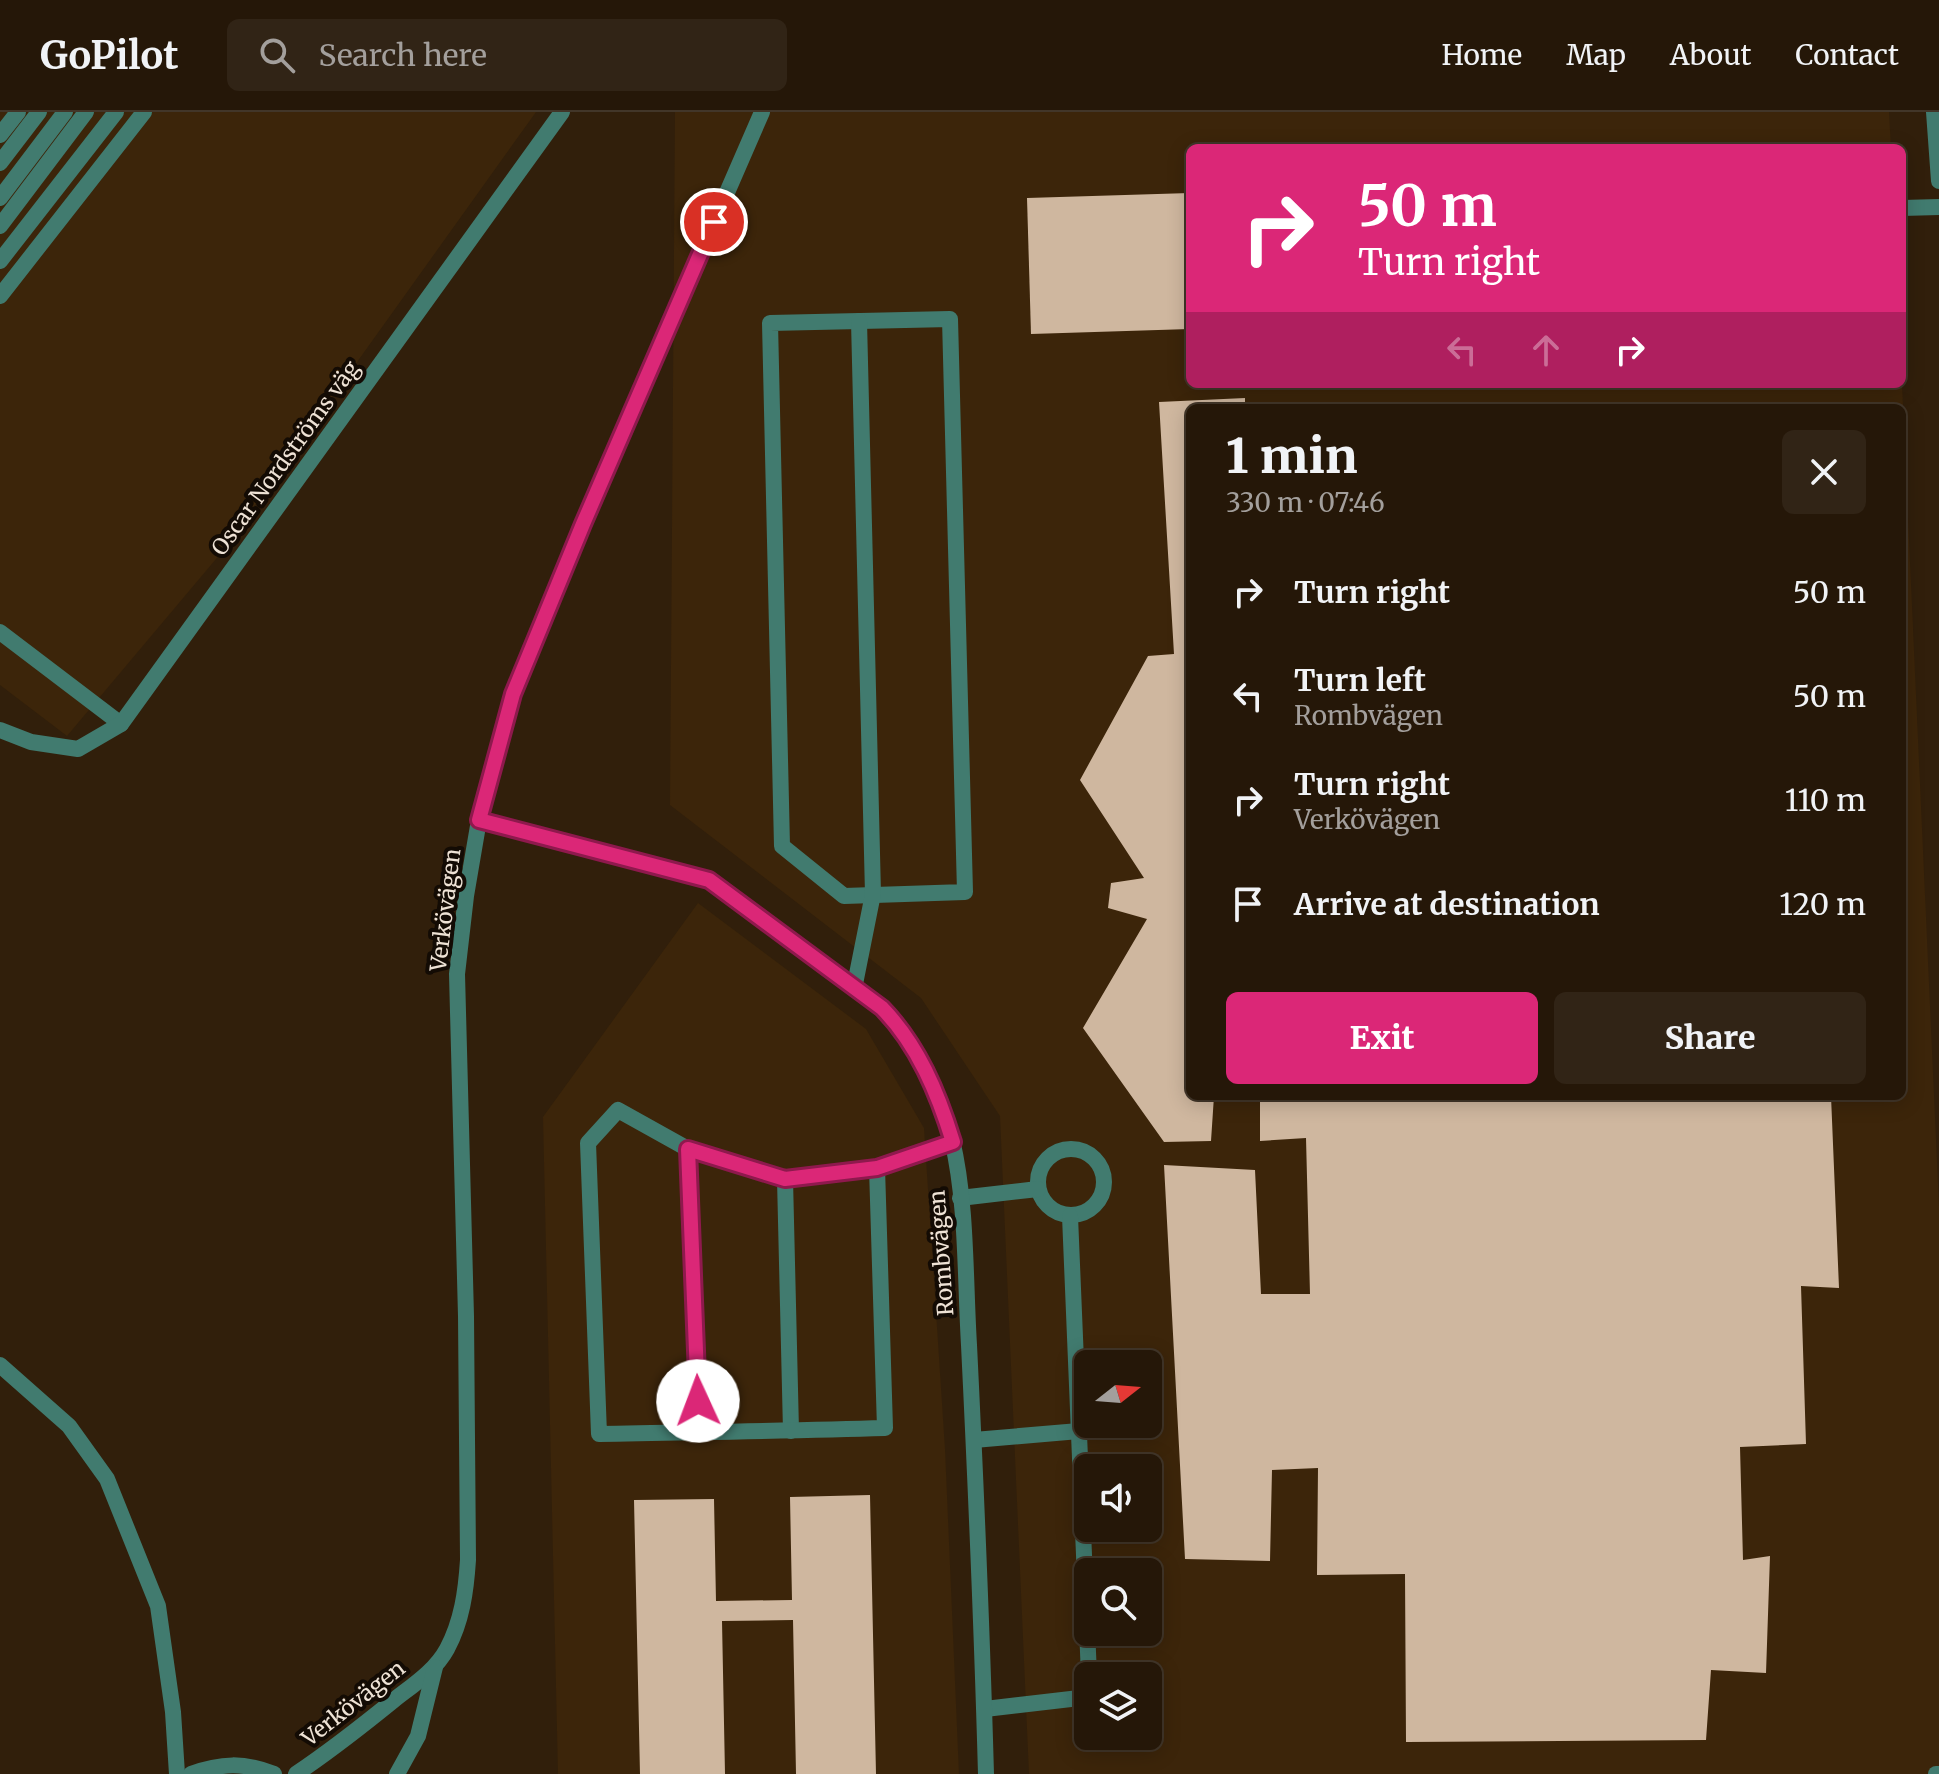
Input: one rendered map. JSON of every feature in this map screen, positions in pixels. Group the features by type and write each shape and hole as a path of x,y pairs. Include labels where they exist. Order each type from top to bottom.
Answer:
{"street":[{"path":"0,135 18,112"},
{"path":"0,163 39,112"},
{"path":"0,198 65,112"},
{"path":"0,226 86,112"},
{"path":"0,261 116,112"},
{"path":"0,296 144,112"},
{"name":"Oscar Nordströms väg","path":"0,730 31,742 78,749 121,724 562,112"},
{"name":"Verkövägen","path":"296,1774 348,1739 435,1667 448,1647 460,1618 468,1560 466,1316 457,974 479,820 513,694 583,524 762,112"},
{"path":"1934,112 1939,181"},
{"path":"1906,208 1939,207"},
{"path":"950,319 965,892 873,894 844,896 782,846 770,323 950,319"},
{"path":"854,989 873,894 859,321"},
{"path":"0,632 121,724"},
{"name":"Rombvägen","path":"479,820 709,880 882,1008 902,1029 931,1082 953,1142 960,1198 974,1440 986,1774"},
{"path":"877,1168 885,1428 599,1434 588,1143 618,1110 688,1149 785,1179 877,1168 953,1142"},
{"path":"1072,1148 1085,1152 1095,1159 1103,1177 1100,1199 1081,1214 1070,1216 1048,1207 1038,1189 1041,1166 1060,1150 1072,1148"},
{"path":"688,1149 700,1432"},
{"path":"785,1179 791,1431"},
{"path":"960,1198 1038,1189"},
{"path":"1070,1216 1076,1350"},
{"path":"0,1365 69,1426 107,1479 158,1606 173,1712 177,1774"},
{"path":"974,1440 1074,1431"},
{"path":"1079,1438 1088,1662"},
{"name":"Verkövägen","path":"397,1774 418,1736 435,1667"},
{"path":"985,1709 1074,1699"},
{"path":"191,1774 223,1765 240,1765 274,1774"}],"shaded area":[{"path":"0,112 536,112 216,559 67,736 0,685"},
{"path":"675,112 1889,112 1891,144 1186,144 1186,388 1902,388 1903,404 1186,404 1186,1100 1906,1100 1906,473 1939,1206 1939,1774 1029,1774 1000,1116 921,998 670,805"},
{"path":"698,903 866,1029 924,1128 945,1449 959,1774 558,1774 543,1117"}],"building":[{"path":"1186,193 1186,329 1031,334 1027,198"},
{"path":"1245,398 1245,404 1186,404 1186,1100 1214,1100 1211,1141 1164,1142 1083,1028 1147,919 1108,908 1111,883 1144,878 1080,780 1148,656 1174,654 1159,402"},
{"path":"1260,1100 1831,1100 1839,1288 1801,1286 1806,1444 1740,1447 1743,1560 1770,1556 1766,1673 1711,1670 1706,1740 1406,1742 1405,1574 1317,1575 1318,1468 1272,1470 1270,1561 1185,1559 1164,1165 1255,1170 1261,1294 1310,1294 1306,1138 1260,1141"},
{"path":"870,1495 876,1774 796,1774 793,1620 722,1621 725,1774 640,1774 634,1500 714,1499 716,1601 792,1600 790,1497"}],"route":[{"path":"698,1401 688,1149 785,1179 877,1168 953,1142 931,1082 902,1029 882,1008 709,880 479,820 513,694 714,222"}]}
